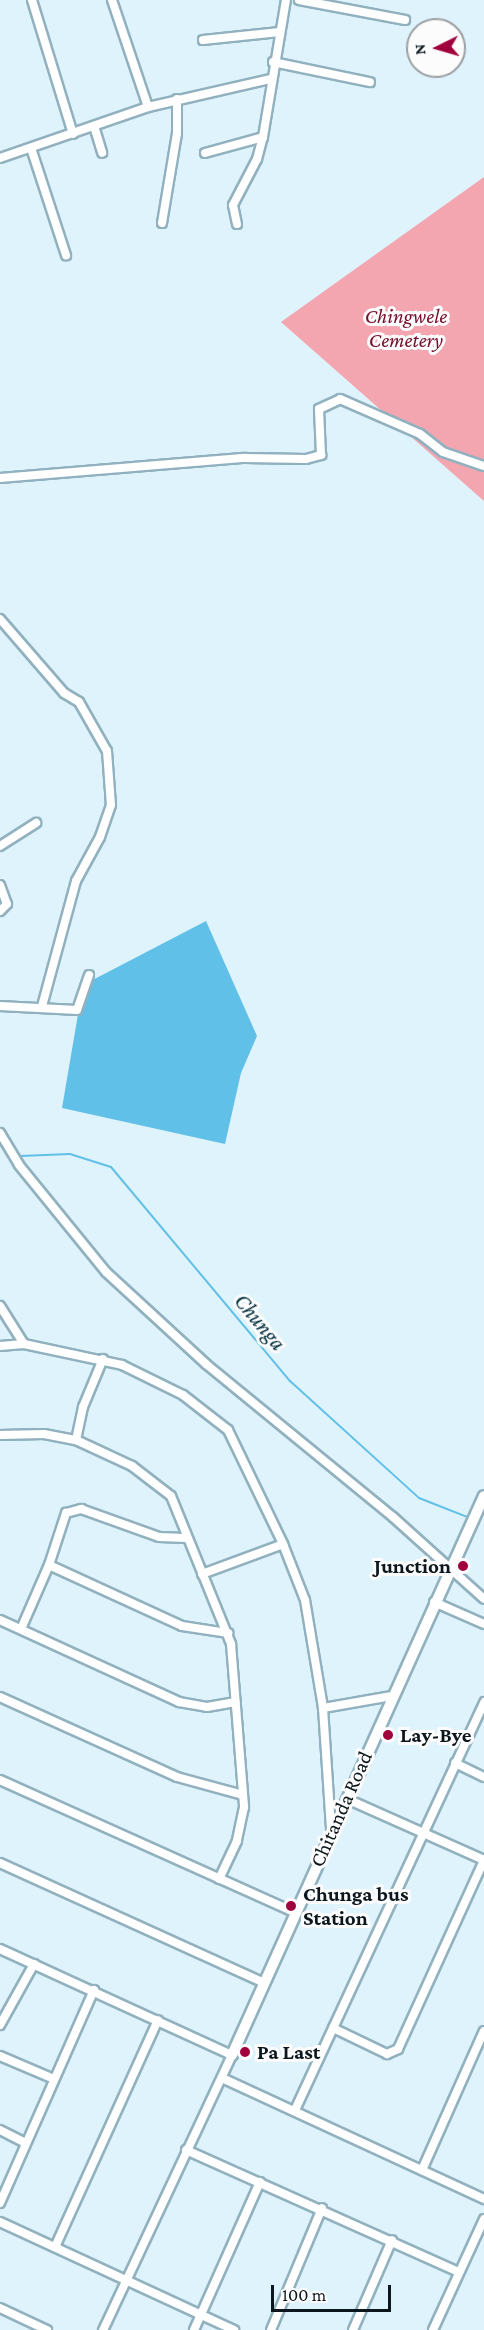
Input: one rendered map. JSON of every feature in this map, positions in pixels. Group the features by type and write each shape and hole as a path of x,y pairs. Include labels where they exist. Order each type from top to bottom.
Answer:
{"street":[{"path":"32,0 73,134"},
{"path":"112,0 148,107"},
{"path":"237,224 233,205 257,159 286,0"},
{"path":"299,0 405,20"},
{"path":"203,40 280,32"},
{"path":"273,62 370,82"},
{"path":"0,158 148,107 270,79"},
{"path":"162,223 177,133 177,99"},
{"path":"94,126 102,153"},
{"path":"205,153 262,137"},
{"path":"32,148 66,255"},
{"path":"0,478 245,458 306,459 321,455 319,409 340,399 420,434 443,452 484,466"},
{"path":"0,619 64,693 79,702 107,751 111,806 100,837 76,881 42,1006"},
{"path":"0,846 36,823"},
{"path":"0,885 7,904 0,911"},
{"path":"0,1006 42,1006 78,1010 89,975"},
{"path":"0,1133 19,1165 105,1272 206,1364 393,1517 484,1599"},
{"path":"0,1306 24,1344"},
{"path":"0,1346 24,1344 103,1359 183,1395 224,1425 284,1544 305,1600 323,1708 331,1828"},
{"path":"76,1440 83,1407 103,1359"},
{"path":"0,1435 44,1434 76,1440 132,1466 166,1489 228,1633 236,1702 244,1817 237,1841 219,1879"},
{"name":"Chitanda Road","path":"232,2055 331,1828 347,1798 484,1496"},
{"path":"21,1629 50,1565 64,1516 81,1509 159,1538 186,1538"},
{"path":"202,1574 284,1544"},
{"path":"50,1565 182,1626 228,1633"},
{"path":"434,1602 484,1624"},
{"path":"0,1620 179,1702 207,1707 236,1702"},
{"path":"323,1708 392,1696"},
{"path":"0,1697 177,1777 243,1795"},
{"path":"295,2110 422,1831 484,1702"},
{"path":"455,1763 484,1777"},
{"path":"0,1780 296,1912"},
{"path":"333,2028 387,2054 398,2049 484,1860 347,1798"},
{"path":"0,1863 264,1983"},
{"path":"0,1949 232,2055 103,2330"},
{"path":"0,2025 34,1964"},
{"path":"0,2203 94,1990"},
{"path":"55,2247 158,2020"},
{"path":"422,2170 484,2031"},
{"path":"0,2056 54,2079"},
{"path":"222,2078 484,2199"},
{"path":"0,2130 26,2142"},
{"path":"186,2150 322,2208 459,2272"},
{"path":"194,2330 261,2182"},
{"path":"271,2330 322,2208"},
{"path":"432,2330 484,2219"},
{"path":"0,2222 234,2330"},
{"path":"353,2330 392,2240"},
{"path":"0,2308 47,2330"}],"green space":[{"name":"Chingwele Cemetery","path":"484,177 484,501 281,322"}],"water":[{"path":"206,921 257,1036 241,1073 225,1144 62,1108 83,985"}],"waterway":[{"name":"Chunga","path":"20,1156 70,1154 111,1167 290,1381 419,1498 470,1518"}],"place":[{"name":"Junction","path":"463,1566"},
{"name":"Lay-Bye","path":"388,1735"},
{"name":"Chunga bus Station","path":"291,1906"},
{"name":"Pa Last","path":"245,2052"}]}
